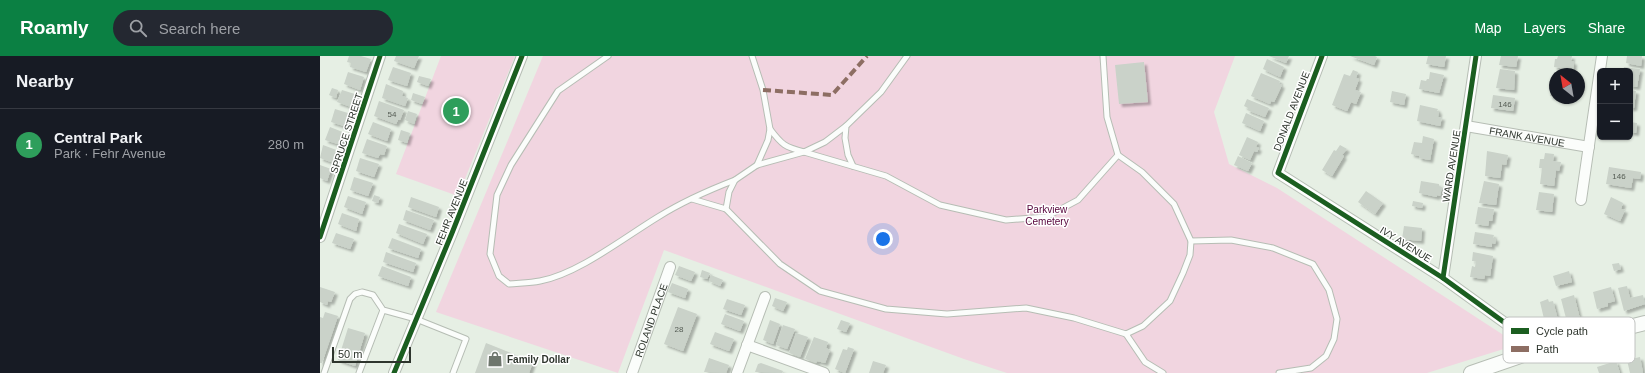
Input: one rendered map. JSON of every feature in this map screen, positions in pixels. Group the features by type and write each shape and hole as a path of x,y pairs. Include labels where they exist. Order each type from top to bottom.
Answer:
{"street":[{"name":"SPRUCE STREET","path":"320,237 380,56"},
{"name":"FEHR AVENUE","path":"394,373 522,56"},
{"name":"DONALD AVENUE","path":"1278,173 1322,56"},
{"name":"WARD AVENUE","path":"1443,278 1476,56"},
{"path":"1581,200 1602,56"},
{"name":"FRANK AVENUE","path":"1466,126 1589,147"},
{"name":"IVY AVENUE","path":"1278,173 1443,278 1503,321"},
{"name":"ROLAND PLACE","path":"632,373 670,267"},
{"path":"737,373 766,297"},
{"path":"1635,325 1645,322"},
{"path":"747,345 824,373"},
{"path":"1471,373 1503,362"}],"lane":[{"path":"608,56 558,91 511,165 497,194 490,254 499,276 509,284 540,281 567,272 660,216 692,199 735,180 757,165 804,152 825,142 846,126 881,92 907,56"},
{"path":"752,56 763,90 770,129 768,140 757,165"},
{"path":"1103,56 1107,117 1118,155 1142,172 1174,204 1191,241 1188,261 1170,301 1143,326 1126,334"},
{"path":"846,126 845,138 848,155 853,166"},
{"path":"770,129 780,142 788,148 886,176 940,205 1006,220 1046,217 1078,200 1118,155"},
{"path":"726,209 729,192 735,180"},
{"path":"692,199 726,209 780,264 820,291 894,309 948,314 1026,308 1074,318 1126,334 1145,362 1163,373"},
{"path":"1191,241 1238,241 1273,248 1313,264 1329,290 1337,319 1334,339 1326,356 1312,368 1279,373"},
{"path":"324,373 350,299 355,294 362,292 373,295 383,310 416,319 466,339 453,373"},
{"path":"359,373 383,310"}],"green space":[{"path":"441,56 515,56 458,196 396,174"},
{"name":"Parkview Cemetery","path":"543,56 1235,56 1214,112 1229,164 1277,188 1503,335 1503,349 1427,373 1007,373 964,359 664,250 618,373 436,312"}],"building":[{"path":"349,56 361,56 371,59 366,72 350,67 351,63 347,62"},
{"path":"396,56 419,56 414,68 394,61"},
{"path":"1269,56 1289,56 1286,63"},
{"path":"1350,56 1375,56 1377,57 1374,65"},
{"path":"1428,56 1446,56 1444,67 1426,64"},
{"path":"1501,56 1518,56 1516,67 1499,65"},
{"path":"1558,56 1572,56 1571,61 1574,62 1573,68 1554,67 1555,59 1557,59"},
{"path":"1627,56 1642,56 1641,66 1626,63"},
{"path":"1267,59 1284,67 1280,77 1263,69"},
{"path":"1144,62 1148,102 1119,104 1115,65"},
{"path":"393,67 411,73 407,86 388,80"},
{"path":"1633,68 1640,69 1637,87 1633,86"},
{"path":"1500,69 1515,71 1514,90 1496,88"},
{"path":"1353,70 1358,72 1356,78 1359,79 1355,90 1361,92 1356,104 1351,102 1347,111 1332,105 1344,74 1350,76"},
{"path":"348,72 364,77 360,90 344,84"},
{"path":"1430,72 1444,75 1439,93 1419,89 1421,80 1426,81 1429,79"},
{"path":"1261,73 1280,81 1279,84 1282,85 1274,102 1271,101 1270,104 1251,96"},
{"path":"419,76 431,79 428,86 417,82"},
{"path":"386,84 403,91 402,96 408,98 405,106 382,98"},
{"path":"332,88 338,90 336,98 329,95"},
{"path":"342,90 358,95 354,108 337,102"},
{"path":"1633,90 1636,91 1633,108"},
{"path":"1392,91 1406,94 1404,105 1390,102"},
{"path":"413,93 425,97 422,104 411,100"},
{"path":"1493,95 1515,98 1513,111 1491,108"},
{"path":"1247,99 1269,108 1265,117 1247,110 1248,108 1244,106"},
{"path":"379,101 404,110 400,120 398,120 396,124 374,116"},
{"path":"1420,105 1438,109 1438,117 1442,117 1440,126 1417,121"},
{"path":"335,109 351,114 347,127 331,122"},
{"path":"408,111 417,114 414,124 405,120"},
{"path":"1246,113 1264,121 1260,131 1242,123"},
{"path":"373,122 391,129 387,141 368,134"},
{"path":"1633,122 1637,123 1636,133 1633,132"},
{"path":"330,127 345,133 341,145 325,140"},
{"path":"401,130 410,133 407,143 398,140"},
{"path":"1423,136 1434,139 1430,160 1419,158 1419,156 1411,154 1414,142 1422,143"},
{"path":"1247,137 1258,142 1256,147 1259,148 1257,152 1254,151 1250,160 1239,155"},
{"path":"367,139 387,146 384,155 380,154 378,158 362,153"},
{"path":"323,145 339,151 334,163 320,158"},
{"path":"1340,145 1347,149 1342,155 1344,156 1332,176 1322,170 1334,150 1336,151"},
{"path":"1487,151 1508,155 1506,165 1502,164 1500,178 1485,176"},
{"path":"1545,153 1554,154 1553,161 1561,162 1559,171 1556,170 1554,186 1540,184 1542,168 1539,168 1540,159 1544,159"},
{"path":"1238,156 1252,163 1248,171 1234,165"},
{"path":"360,158 379,164 374,177 356,171"},
{"path":"320,165 331,169 327,181 320,178"},
{"path":"1609,167 1641,172 1640,179 1633,178 1631,188 1606,184"},
{"path":"354,177 373,183 368,196 350,190"},
{"path":"1421,181 1439,184 1439,186 1442,187 1440,196 1437,195 1437,197 1419,193"},
{"path":"1484,181 1499,184 1496,205 1479,203"},
{"path":"1366,191 1383,203 1375,214 1358,202"},
{"path":"1539,192 1554,194 1552,212 1536,210"},
{"path":"374,195 380,197 378,203 372,201"},
{"path":"348,196 366,202 362,214 344,207"},
{"path":"411,197 439,207 436,217 408,207"},
{"path":"1611,197 1623,203 1621,209 1625,210 1620,221 1604,214"},
{"path":"1413,201 1423,203 1422,208 1412,206"},
{"path":"1478,207 1494,209 1492,221 1489,221 1488,226 1475,224"},
{"path":"406,210 434,220 430,230 403,220"},
{"path":"342,213 359,219 356,231 338,224"},
{"path":"399,224 427,234 423,244 396,233"},
{"path":"1404,226 1422,228 1421,241 1402,239"},
{"path":"1475,232 1494,235 1493,238 1496,238 1495,244 1492,243 1492,247 1473,244"},
{"path":"336,233 354,239 350,249 332,243"},
{"path":"392,238 421,249 418,258 388,248"},
{"path":"386,252 416,263 413,272 383,262"},
{"path":"1473,252 1493,256 1490,276 1485,275 1484,279 1470,277 1472,266 1475,267 1476,261 1472,261"},
{"path":"1619,263 1621,269 1614,271 1612,264"},
{"path":"382,266 411,277 408,286 378,276"},
{"path":"679,266 695,272 691,281 675,275"},
{"path":"702,270 710,273 707,279 700,277"},
{"path":"1569,271 1572,282 1556,286 1553,276"},
{"path":"711,275 723,280 720,286 709,281"},
{"path":"672,283 688,289 685,298 668,292"},
{"path":"1627,286 1630,298 1643,295 1645,304 1624,311 1618,288"},
{"path":"320,287 335,292 331,302 328,301 327,305 320,302"},
{"path":"1611,287 1615,301 1608,303 1608,306 1597,309 1593,292"},
{"path":"1574,295 1580,317 1566,317 1561,299"},
{"path":"775,298 787,302 783,311 772,306"},
{"path":"727,299 745,305 741,315 723,309"},
{"path":"1548,299 1549,302 1553,301 1557,317 1544,317 1540,302"},
{"path":"678,307 697,314 683,351 664,344"},
{"path":"325,312 338,316 322,363 320,363 320,317 323,318"},
{"path":"725,314 744,321 740,331 721,324"},
{"path":"770,320 780,324 773,344 763,340"},
{"path":"841,320 850,323 846,332 837,329"},
{"path":"783,325 795,329 787,349 776,345"},
{"path":"348,328 365,333 355,366 338,360"},
{"path":"715,332 734,339 729,351 710,344"},
{"path":"796,333 808,337 800,357 789,353"},
{"path":"814,337 828,342 826,348 830,350 825,363 817,361 816,363 805,359"},
{"path":"486,343 533,362 529,373 475,373"},
{"path":"848,347 854,349 845,373 835,369 843,349 847,350"},
{"path":"1640,357 1643,373 1630,373 1628,363 1635,363 1635,358"},
{"path":"709,358 729,365 726,373 704,372"},
{"path":"873,361 886,365 883,373 869,373"},
{"path":"761,363 783,371 782,373 755,372 758,364"},
{"path":"1610,363 1617,363 1620,373 1599,373 1597,367"}],"marked path":[{"path":"763,90 832,95 867,56"}],"cycle path":[{"path":"320,237 380,56"},
{"path":"394,373 452,233 522,56"},
{"path":"1322,56 1278,173 1443,278 1503,321"},
{"path":"1443,278 1476,56"}],"place":[{"name":"Central Park","path":"456,111"},
{"name":"Family Dollar","path":"495,359"}]}
